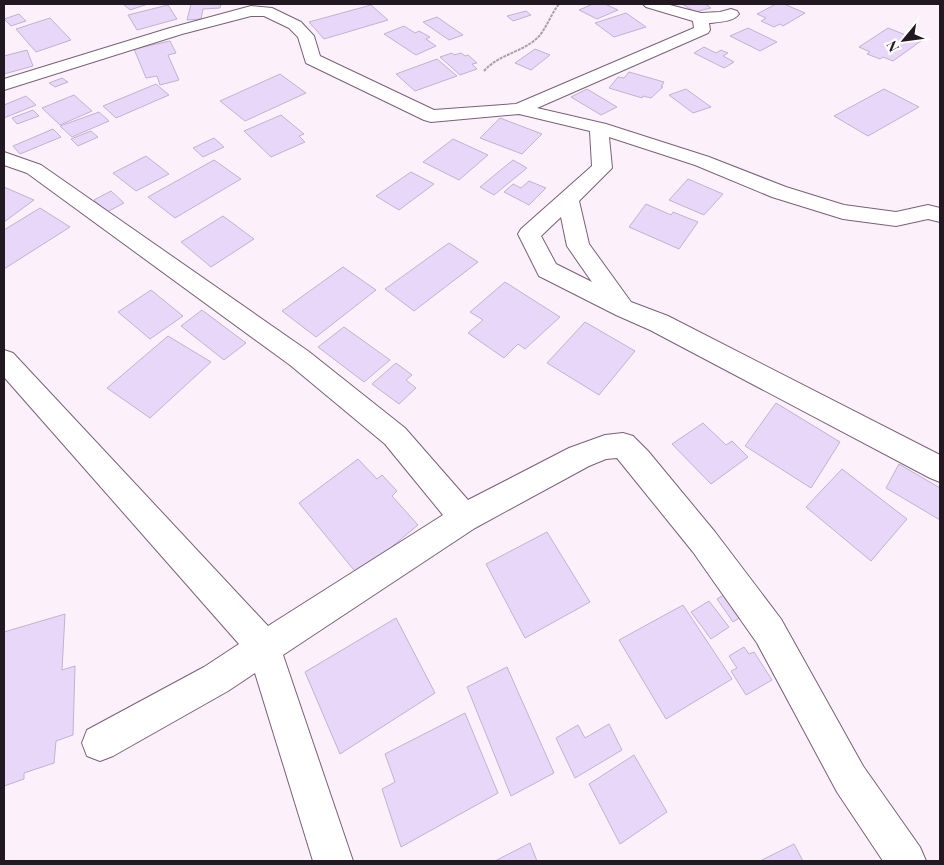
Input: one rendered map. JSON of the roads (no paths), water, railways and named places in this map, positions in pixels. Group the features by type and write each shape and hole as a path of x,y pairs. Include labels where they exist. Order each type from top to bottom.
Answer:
{"street":[{"path":"651,4 701,18 721,18 732,14"},
{"path":"4,85 176,31 251,12 291,6"},
{"path":"267,11 295,25 303,32 306,36 312,59 431,116 519,109 598,128 702,162 779,192 843,212 896,219 928,212 940,215"},
{"path":"519,109 574,86 652,48 702,30 701,18"},
{"path":"598,128 602,168 529,234 547,270 624,309 659,323 940,468"},
{"path":"4,158 34,169 298,358 395,436 464,518"},
{"path":"568,199 578,246 624,309"},
{"path":"4,360 264,647 333,861"},
{"path":"100,743 216,679 464,518 579,457 605,447 623,445 638,460 704,542 769,631 850,779 906,861"}]}
